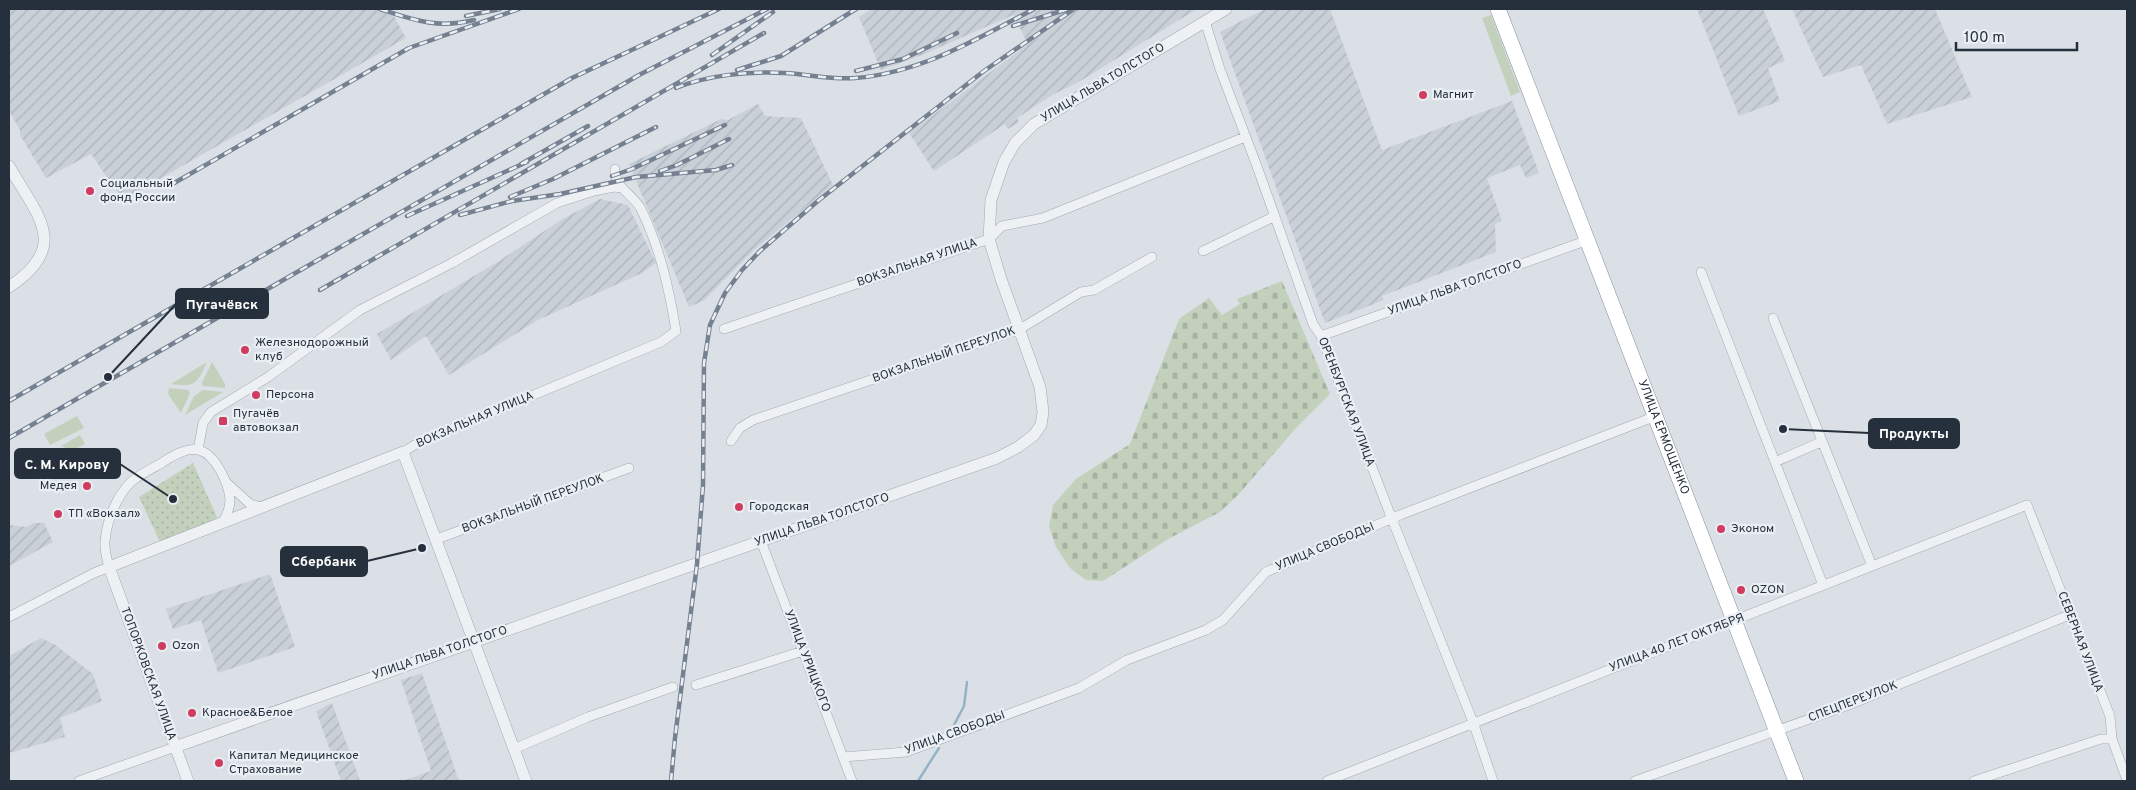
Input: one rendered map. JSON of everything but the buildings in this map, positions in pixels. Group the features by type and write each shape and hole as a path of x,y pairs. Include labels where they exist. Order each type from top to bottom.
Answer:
{"highway":[{"name":"УЛИЦА ЕРМОЩЕНКО","path":"1498,9 1796,781"}],"street":[{"name":"УЛИЦА ЛЬВА ТОЛСТОГО","path":"79,781 475,640 997,458 1018,447 1034,435 1041,425 1043,400 1020,329 1000,279 989,239 991,200 1004,162 1015,143 1034,124 1226,9"},
{"name":"ОРЕНБУРГСКАЯ УЛИЦА","path":"1205,21 1220,69 1313,324 1321,336 1473,722 1493,781"},
{"name":"ВОКЗАЛЬНАЯ УЛИЦА","path":"724,329 989,239 1002,226 1042,218 1245,137"},
{"path":"9,166 40,222 44,234 43,252 31,271 9,287"},
{"path":"615,169 615,175 622,188"},
{"path":"198,450 203,423 211,412 268,377 360,310 452,263 557,203 594,191 614,187 622,188"},
{"name":"ВОКЗАЛЬНАЯ УЛИЦА","path":"9,617 94,573 403,452 418,443 661,342 676,331 660,254 635,199 622,188"},
{"path":"1203,251 1275,216"},
{"name":"УЛИЦА ЛЬВА ТОЛСТОГО","path":"1321,336 1588,240"},
{"name":"ВОКЗАЛЬНЫЙ ПЕРЕУЛОК","path":"731,440 740,428 752,420 1020,329 1081,292 1094,290 1152,257"},
{"path":"1701,272 1823,584"},
{"path":"1773,318 1872,566"},
{"name":"УЛИЦА СВОБОДЫ","path":"843,757 906,752 1079,688 1127,660 1206,630 1223,620 1266,572 1392,519 1656,416"},
{"path":"1775,462 1821,442"},
{"path":"109,567 104,542 108,523 118,500 132,482 166,459 180,453 198,450 206,453 239,496 250,504 266,505"},
{"path":"403,452 475,640 479,659 526,781"},
{"name":"ВОКЗАЛЬНЫЙ ПЕРЕУЛОК","path":"436,539 629,468"},
{"path":"223,522 228,512 230,500 226,481"},
{"name":"УЛИЦА 40 ЛЕТ ОКТЯБРЯ","path":"1327,781 2027,505"},
{"name":"СЕВЕРНАЯ УЛИЦА","path":"2027,505 2110,716 2112,740 2127,780"},
{"name":"УЛИЦА УРИЦКОГО","path":"761,541 852,781"},
{"name":"ТОПОРКОВСКАЯ УЛИЦА","path":"109,567 188,781"},
{"name":"СПЕЦПЕРЕУЛОК","path":"1635,781 1846,706 2069,614"},
{"path":"696,685 803,650"},
{"path":"514,749 588,717 673,686"},
{"path":"1974,781 2101,739 2112,740"}],"shaded area":[{"path":"9,9 390,9 406,38 123,200 91,154 46,178 20,135 20,130 9,111"},
{"path":"871,9 1197,9 1077,83 1054,94 1017,118 1019,122 1008,129 1005,124 934,171 909,133 1028,44 1013,15 922,55 881,70 859,17"},
{"path":"1265,9 1330,9 1382,150 1512,101 1539,173 1526,178 1520,165 1487,178 1502,221 1495,224 1496,252 1382,296 1384,300 1325,323 1220,32"},
{"path":"1697,9 1763,9 1785,61 1768,68 1780,101 1739,116"},
{"path":"1792,9 1935,9 1972,97 1887,124 1861,65 1823,77"},
{"path":"758,104 765,116 801,118 833,185 754,250 703,301 689,307 629,164 721,119 728,120"},
{"path":"600,199 628,205 656,263 642,273 538,320 449,375 426,336 391,360 377,334 499,261 561,220"},
{"path":"34,523 44,523 53,542 9,566 9,525 27,527"},
{"path":"270,574 295,647 218,673 201,620 173,629 166,609"},
{"path":"41,638 54,644 93,674 102,701 60,718 65,737 9,753 9,656"},
{"path":"422,673 459,781 402,781 431,771 401,680"},
{"path":"332,703 360,781 341,781 316,711"}],"green space":[{"path":"1491,15 1520,92 1511,96 1482,18"},
{"path":"1282,281 1330,394 1296,428 1239,494 1220,512 1168,539 1103,581 1086,580 1070,568 1056,547 1049,526 1053,505 1076,479 1130,444 1179,319 1209,298 1222,315 1240,304 1237,299"},
{"path":"207,362 201,375 195,382 186,385 171,384"},
{"path":"212,362 225,384 225,388 203,386 202,383"},
{"path":"169,388 188,390 190,393 181,413 168,394"},
{"path":"203,390 223,392 185,415 194,396"},
{"path":"77,416 84,428 50,445 44,434"},
{"path":"80,435 85,444 72,451 61,446"},
{"path":"86,448 98,467 78,478 68,460 70,459 74,464 83,460 80,452"},
{"path":"193,463 217,517 212,522 160,542 139,497"}],"waterway":[{"path":"954,725 964,706 967,682"},
{"path":"918,781 939,748"}],"railway":[{"path":"380,9 426,22 448,24 474,20"},
{"path":"466,16 500,9"},
{"path":"169,186 409,48 519,9"},
{"path":"9,401 572,78 719,9"},
{"path":"9,438 639,75 767,9"},
{"path":"737,70 781,56 856,9"},
{"path":"676,88 701,80 743,73 784,73 828,78 855,78 879,75 926,62 948,53 1034,9"},
{"path":"1013,26 1068,9"},
{"path":"671,781 697,564 703,485 704,363 710,325 725,293 742,270 760,251 819,200 984,71 1074,9"},
{"path":"712,55 773,12"},
{"path":"320,290 764,33"},
{"path":"856,71 903,59 957,33"},
{"path":"612,176 632,169 725,125"},
{"path":"521,164 588,126"},
{"path":"510,197 553,179 656,127"},
{"path":"660,171 677,165 729,139"},
{"path":"407,216 527,162"},
{"path":"460,215 512,201 560,194 636,177 716,170 732,165"}],"place":[{"name":"Магнит","path":"1423,95"},
{"name":"Социальный фонд России","path":"90,191"},
{"name":"Железнодорожный клуб","path":"245,350"},
{"name":"Пугачёвск","path":"108,377"},
{"name":"Персона","path":"256,395"},
{"name":"Пугачёв автовокзал","path":"223,421"},
{"name":"Продукты","path":"1783,429"},
{"name":"Медея","path":"87,486"},
{"name":"С. М. Кирову","path":"173,499"},
{"name":"Городская","path":"739,507"},
{"name":"ТП «Вокзал»","path":"58,514"},
{"name":"Эконом","path":"1721,529"},
{"name":"Сбербанк","path":"422,548"},
{"name":"OZON","path":"1741,590"},
{"name":"Ozon","path":"162,646"},
{"name":"Красное&Белое","path":"192,713"},
{"name":"Капитал Медицинское Страхование","path":"219,763"}]}
